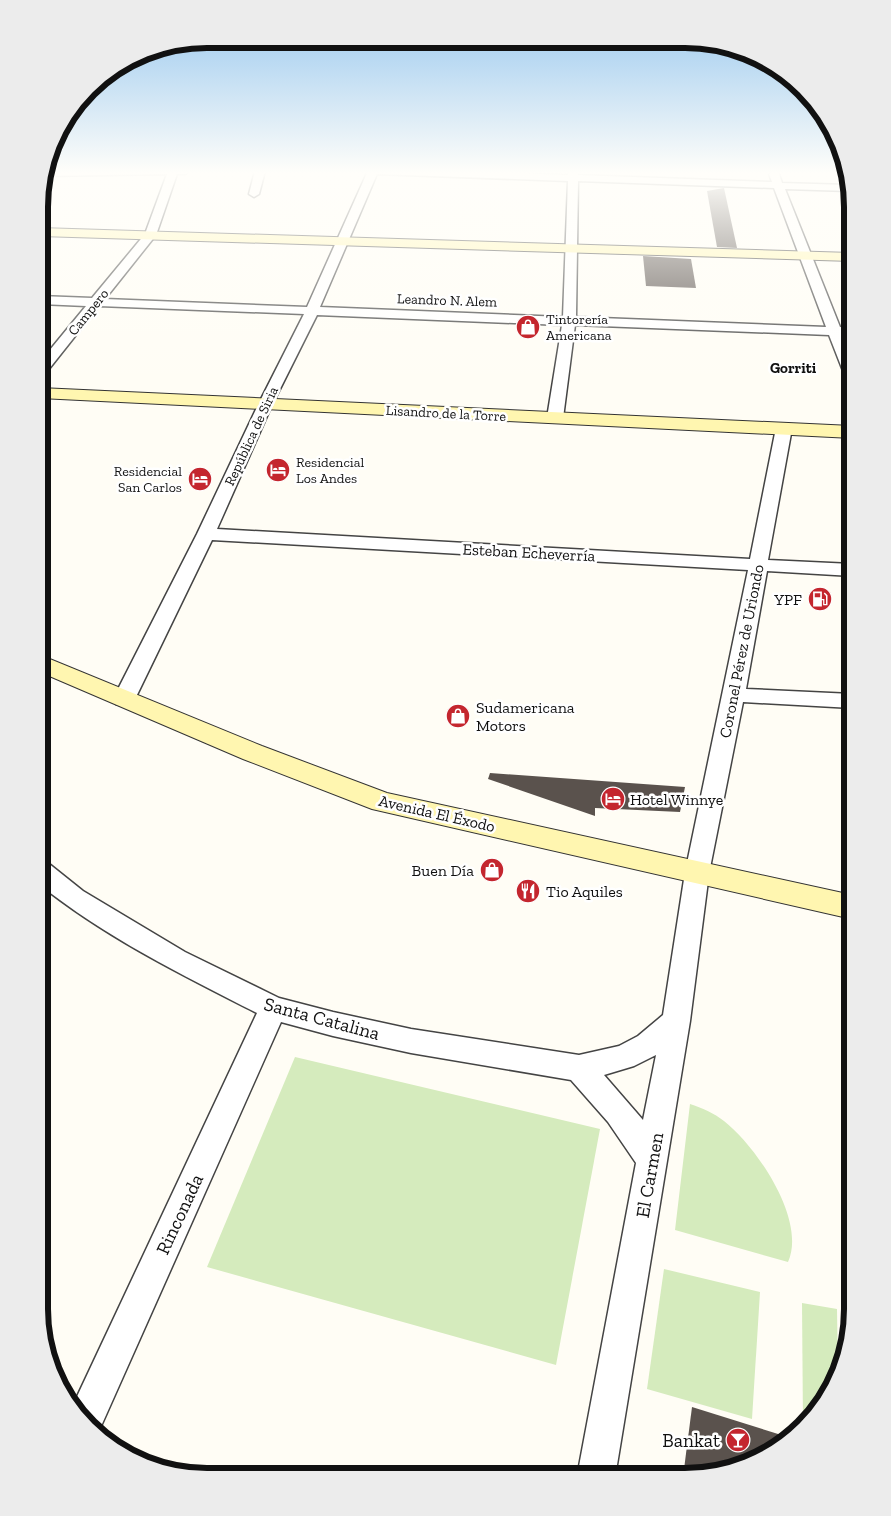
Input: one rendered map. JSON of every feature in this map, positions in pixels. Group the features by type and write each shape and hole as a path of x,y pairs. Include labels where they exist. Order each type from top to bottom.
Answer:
{"main road":[{"path":"394,242 844,257"},
{"name":"Lisandro de la Torre","path":"48,394 844,432"},
{"name":"Avenida El Éxodo","path":"48,667 307,776 382,802 843,905"}],"street":[{"name":"Campero","path":"48,359 135,242"},
{"name":"República de Siria","path":"124,700 206,534 264,405 312,311 343,242"},
{"path":"555,418 570,321 571,242"},
{"path":"801,242 844,354"},
{"name":"Leandro N. Alem","path":"48,300 844,332"},
{"name":"Campero","path":"48,346 90,302"},
{"name":"Coronel Pérez de Uriondo","path":"697,873 734,695 784,428"},
{"name":"Esteban Echeverría","path":"206,534 844,570"},
{"path":"734,695 844,701"},
{"name":"El Carmen","path":"598,1468 676,1021 697,873"},
{"name":"Santa Catalina","path":"48,877 74,898 176,960 273,1008 411,1041 579,1068 624,1056 648,1046 676,1021"},
{"name":"Rinconada","path":"87,1415 273,1008"},
{"path":"579,1068 620,1112 640,1138 651,1161"}],"green space":[{"path":"295,1057 600,1129 556,1365 207,1267"},
{"path":"690,1104 708,1111 724,1121 737,1133 750,1148 775,1185 785,1206 791,1226 792,1245 788,1262 675,1230"},
{"path":"664,1269 760,1292 752,1419 647,1389"},
{"path":"802,1303 837,1309 838,1352 822,1389 803,1415"}],"building":[{"path":"716,242 736,242 737,248 717,247"},
{"path":"643,256 691,259 696,288 646,286"},
{"name":"Hotel Winnye","path":"490,773 685,787 680,812 595,808 595,816 488,779"},
{"name":"Bankat","path":"692,1407 782,1435 764,1447 726,1463 684,1468"}],"place":[{"name":"Tintorería Americana","path":"528,327"},
{"name":"Residencial Los Andes","path":"278,470"},
{"name":"Residencial San Carlos","path":"200,479"},
{"name":"YPF","path":"820,599"},
{"name":"Sudamericana Motors","path":"458,716"},
{"name":"Hotel Winnye","path":"613,799"},
{"name":"Buen Día","path":"492,870"},
{"name":"Tio Aquiles","path":"528,891"},
{"name":"Bankat","path":"738,1440"}],"district":[{"name":"Gorriti","path":"793,368"}]}
